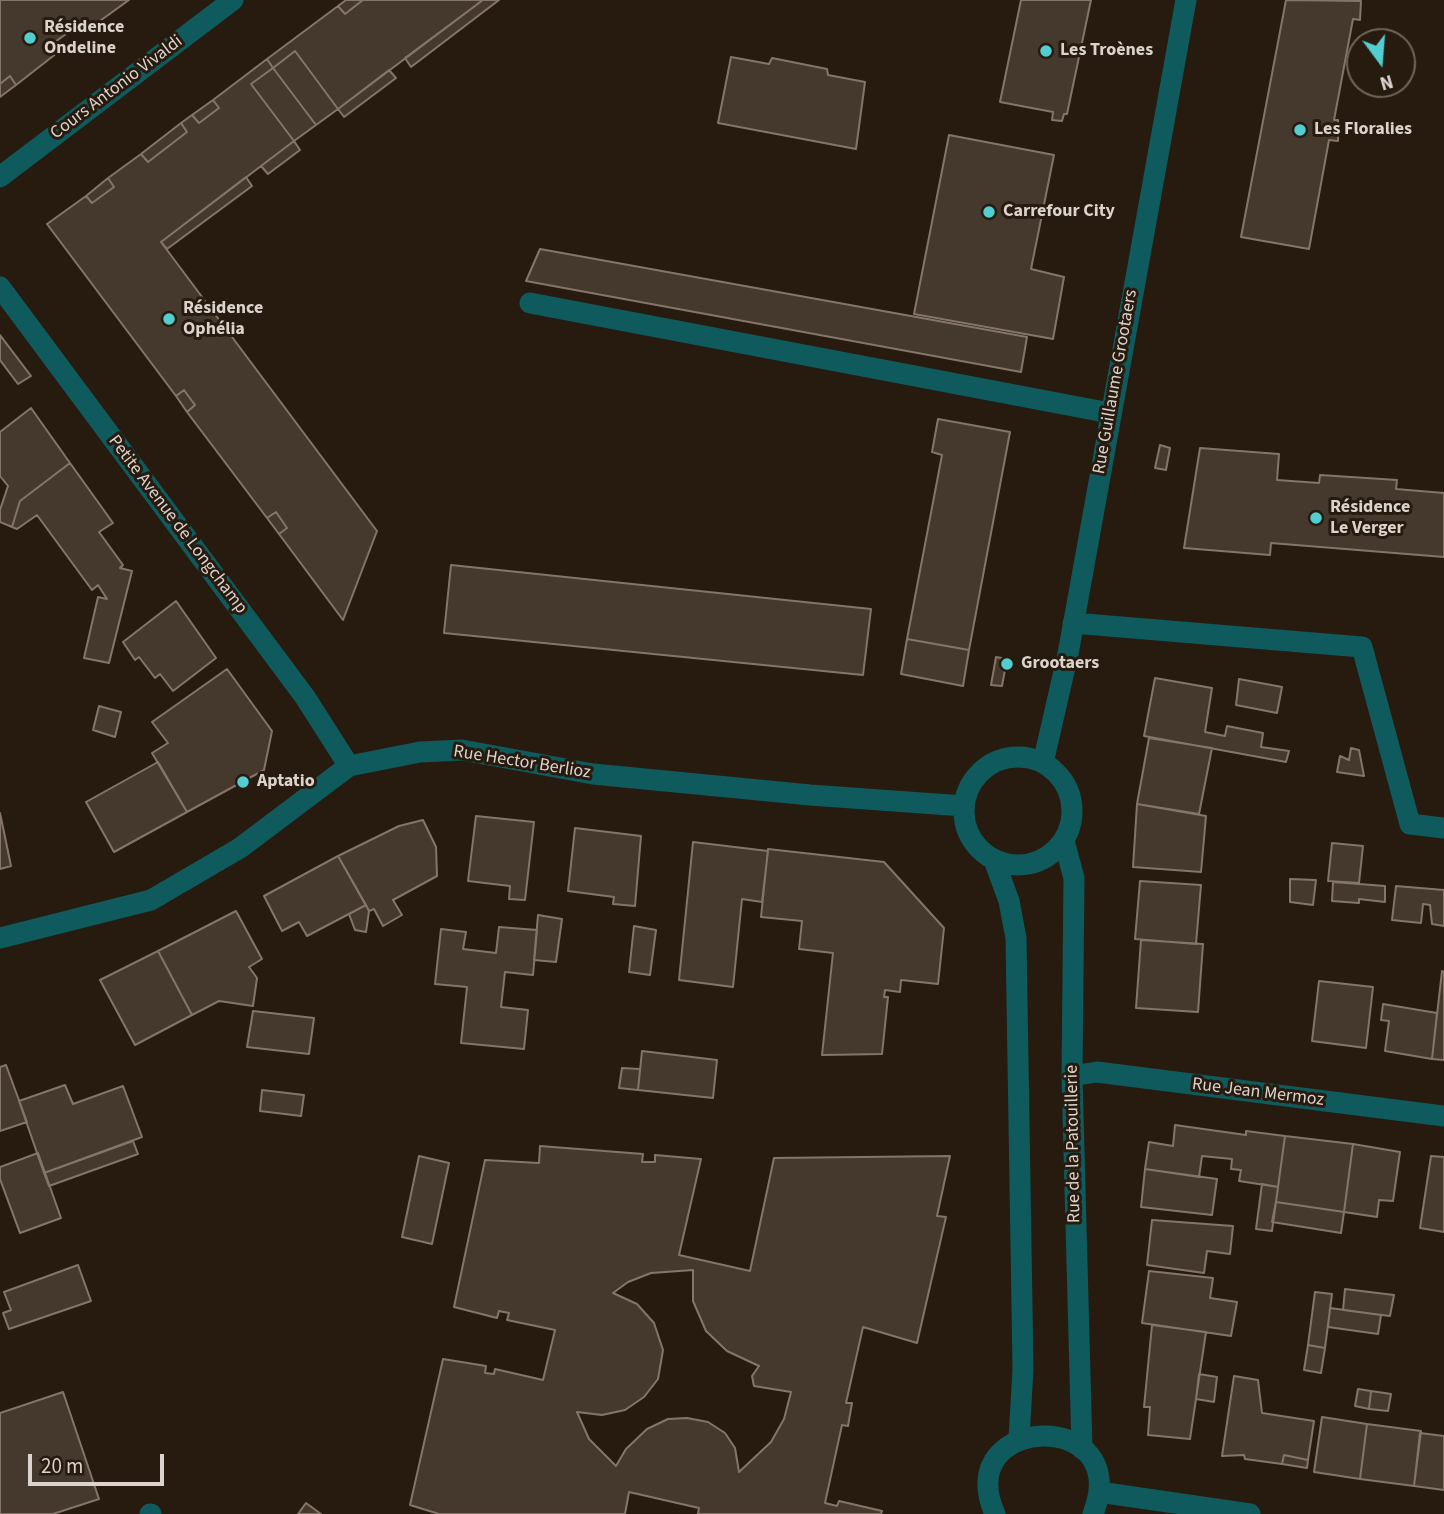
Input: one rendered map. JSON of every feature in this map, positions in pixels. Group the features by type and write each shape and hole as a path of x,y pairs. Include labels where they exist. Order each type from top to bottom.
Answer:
{"street":[{"name":"Cours Antonio Vivaldi","path":"0,177 233,0"},
{"name":"Rue Guillaume Grootaers","path":"1043,763 1073,623 1186,0"},
{"name":"Petite Avenue de Longchamp","path":"0,287 305,697 349,766"},
{"path":"530,303 1110,413"},
{"path":"1073,623 1362,647 1410,824 1444,828"},
{"name":"Rue Hector Berlioz","path":"0,938 151,900 240,848 349,766 421,752 462,750 593,774 810,795 964,806"},
{"path":"1018,757 1043,763 1057,773 1067,787 1073,804 1073,823 1064,841 1042,860 1026,865 1010,865 993,860 974,843 964,818 964,806 973,781 992,764 1018,757"},
{"name":"Rue de la Patouillerie","path":"1064,841 1074,878 1072,1076 1083,1449 1097,1473 1099,1492"},
{"path":"993,860 1009,901 1017,959 1023,1369 1019,1439"},
{"name":"Rue Jean Mermoz","path":"1072,1076 1097,1072 1444,1116"},
{"path":"995,1514 990,1502 989,1483 993,1465 1004,1450 1019,1439 1035,1434 1052,1434 1069,1439 1083,1449"},
{"path":"1093,1514 1099,1492 1250,1514"}],"building":[{"name":"Résidence Ondeline","path":"0,0 129,0 86,31 81,23 51,45 57,53 16,85 10,76 0,84"},
{"path":"346,0 363,0 345,14 338,6"},
{"path":"363,0 483,0 338,109 295,51 273,68 267,59 338,6 345,14"},
{"path":"483,0 499,0 411,67 405,58"},
{"name":"Les Troènes","path":"1021,0 1091,0 1067,114 1064,114 1062,121 1052,120 1053,112 1000,102"},
{"name":"Les Floralies","path":"1286,0 1361,1 1360,20 1353,19 1351,28 1346,28 1346,56 1334,120 1338,120 1338,141 1329,140 1309,249 1241,237"},
{"path":"295,51 338,109 316,125 273,68"},
{"path":"731,57 769,64 772,58 827,69 828,75 865,82 856,149 718,123"},
{"name":"Résidence Ophélia","path":"267,59 273,68 251,84 294,141 161,242 377,531 343,620 279,534 287,528 276,512 267,518 187,412 195,405 184,390 176,396 47,224 86,196 92,203 114,187 108,178 141,154 148,162 187,132 181,123 192,115 199,123 219,108 213,100"},
{"path":"273,68 316,125 294,141 251,84"},
{"path":"389,70 396,78 344,117 338,109"},
{"path":"10,76 16,85 0,97 0,84"},
{"path":"213,100 219,108 199,123 192,115"},
{"path":"181,123 187,132 148,162 141,154"},
{"name":"Carrefour City","path":"949,135 1054,155 1031,269 1064,277 1053,339 914,314"},
{"path":"294,141 300,150 268,174 261,166"},
{"path":"246,177 252,186 167,249 161,242"},
{"path":"108,178 114,187 92,203 86,196"},
{"path":"540,249 1027,337 1021,372 526,281"},
{"path":"0,335 31,376 18,384 0,360"},
{"path":"184,390 195,405 187,412 176,396"},
{"path":"31,408 70,463 20,501 12,527 0,522 0,510 8,486 0,476 0,432"},
{"path":"938,419 1010,432 969,650 907,639 942,455 932,452"},
{"path":"1160,445 1170,448 1166,470 1155,468"},
{"name":"Résidence Le Verger","path":"1200,448 1279,454 1277,480 1319,483 1320,475 1397,480 1396,489 1444,493 1444,557 1271,543 1270,555 1184,548"},
{"path":"70,463 113,523 99,532 123,565 120,568 132,571 109,663 84,658 98,597 107,599 98,585 92,590 37,515 17,529 12,527 20,501"},
{"path":"276,512 287,528 279,534 267,518"},
{"path":"451,565 871,609 863,675 444,633"},
{"path":"176,601 216,658 173,691 160,674 155,678 139,657 135,660 123,642"},
{"path":"907,639 969,650 963,686 901,674"},
{"path":"996,657 1007,659 1002,686 991,685"},
{"path":"227,669 272,731 264,770 187,812 152,753 168,743 152,722"},
{"path":"1155,678 1212,688 1205,732 1225,736 1227,726 1263,733 1261,747 1289,751 1286,762 1144,736"},
{"path":"1239,679 1282,687 1277,713 1236,705"},
{"path":"99,706 121,712 115,737 93,730"},
{"path":"1149,738 1212,748 1199,814 1137,804"},
{"path":"1351,748 1359,750 1364,776 1337,772 1340,756 1349,760"},
{"path":"158,762 187,812 114,852 86,802"},
{"path":"1137,804 1206,816 1201,872 1133,867"},
{"path":"0,813 11,866 0,869"},
{"path":"476,816 534,822 525,900 509,899 510,886 468,881"},
{"path":"423,820 436,847 437,876 393,900 402,915 383,926 374,909 369,911 338,856 399,826"},
{"path":"575,828 641,836 635,906 613,904 614,897 568,891"},
{"path":"693,842 768,851 762,902 742,899 733,987 679,980"},
{"path":"1332,843 1363,846 1359,883 1328,881"},
{"path":"768,849 884,862 944,928 938,984 901,980 900,992 885,990 884,997 888,997 882,1054 822,1055 833,953 799,949 802,921 761,917"},
{"path":"338,856 366,905 307,936 299,922 282,931 264,896"},
{"path":"1290,879 1316,880 1313,905 1290,902"},
{"path":"1140,881 1201,885 1196,944 1135,939"},
{"path":"1333,882 1385,886 1385,902 1359,899 1359,903 1332,901"},
{"path":"1396,886 1444,890 1444,926 1432,924 1430,905 1423,904 1421,923 1392,920"},
{"path":"366,905 369,911 366,932 355,930 349,914"},
{"path":"236,911 262,959 249,967 257,978 253,1006 219,1001 192,1015 158,951"},
{"path":"538,915 562,919 556,962 534,960"},
{"path":"634,926 656,930 650,975 629,972"},
{"path":"499,927 537,930 533,975 505,972 501,1007 528,1010 524,1049 461,1043 467,987 435,984 441,929 466,932 463,949 496,953"},
{"path":"1141,940 1203,944 1198,1012 1136,1008"},
{"path":"158,951 192,1015 135,1045 100,980"},
{"path":"1442,971 1444,972 1444,1060 1432,1059"},
{"path":"1319,981 1373,987 1366,1048 1312,1041"},
{"path":"1383,1004 1437,1013 1432,1059 1385,1051 1389,1021 1381,1020"},
{"path":"253,1011 314,1018 309,1054 247,1047"},
{"path":"642,1051 717,1060 713,1098 638,1090"},
{"path":"6,1065 27,1122 0,1131 0,1067"},
{"path":"622,1068 640,1069 638,1090 619,1088"},
{"path":"65,1085 73,1104 123,1086 142,1137 44,1173 19,1101"},
{"path":"262,1090 304,1095 301,1116 260,1111"},
{"path":"1175,1125 1246,1135 1246,1131 1285,1136 1278,1187 1239,1181 1241,1170 1231,1169 1232,1159 1202,1156 1199,1177 1145,1169 1149,1142 1173,1146"},
{"path":"1285,1136 1353,1144 1344,1212 1276,1202"},
{"path":"133,1141 138,1154 49,1186 44,1173"},
{"path":"1353,1144 1400,1152 1393,1201 1379,1200 1377,1217 1344,1212"},
{"path":"540,1146 643,1154 642,1162 655,1162 655,1155 701,1159 679,1255 750,1271 774,1158 950,1156 937,1216 946,1217 917,1343 863,1327 846,1403 852,1403 848,1426 842,1425 825,1503 837,1506 839,1501 882,1511 881,1514 698,1514 699,1508 629,1492 625,1514 439,1514 410,1505 443,1359 486,1366 485,1373 494,1374 495,1369 543,1380 555,1330 507,1320 509,1313 499,1311 497,1318 454,1307 485,1160 539,1163","holes":["693,1270 693,1301 706,1331 727,1351 759,1366 752,1376 754,1386 791,1392 784,1419 771,1442 739,1472 735,1448 725,1433 708,1422 687,1418 668,1419 647,1429 626,1449 616,1466 589,1439 577,1412 602,1415 625,1410 644,1397 658,1379 663,1350 654,1323 637,1304 613,1293 628,1282 651,1273"]},
{"path":"38,1153 61,1218 20,1233 0,1179 0,1167"},
{"path":"419,1156 449,1163 432,1244 402,1237"},
{"path":"1431,1156 1444,1157 1444,1232 1420,1228"},
{"path":"1145,1169 1217,1179 1212,1215 1141,1207"},
{"path":"1262,1184 1278,1187 1272,1231 1256,1229"},
{"path":"1276,1202 1344,1212 1341,1233 1272,1222"},
{"path":"1152,1220 1233,1226 1230,1254 1207,1251 1204,1273 1147,1265"},
{"path":"78,1265 91,1301 9,1329 3,1313 11,1310 4,1292"},
{"path":"1149,1271 1213,1278 1210,1298 1237,1302 1231,1336 1142,1323"},
{"path":"1345,1289 1394,1295 1390,1316 1343,1310"},
{"path":"1315,1292 1332,1294 1325,1348 1308,1345"},
{"path":"1330,1308 1381,1315 1378,1334 1328,1327"},
{"path":"1152,1325 1206,1332 1190,1439 1148,1435 1150,1407 1144,1407"},
{"path":"1308,1345 1325,1348 1321,1373 1304,1370"},
{"path":"1199,1374 1217,1377 1214,1402 1196,1399"},
{"path":"1234,1376 1258,1380 1262,1413 1314,1421 1308,1460 1284,1455 1282,1464 1245,1459 1244,1455 1222,1456"},
{"path":"1358,1389 1371,1391 1369,1409 1355,1406"},
{"path":"1371,1391 1391,1394 1388,1411 1369,1409"},
{"path":"63,1392 99,1499 53,1514 0,1514 0,1413"},
{"path":"1322,1417 1367,1424 1360,1479 1314,1472"},
{"path":"1367,1424 1421,1431 1414,1486 1360,1479"},
{"path":"1420,1433 1444,1436 1444,1490 1414,1486"},
{"path":"1284,1455 1308,1460 1307,1468 1282,1464"},
{"path":"306,1503 321,1514 298,1514"}],"place":[{"name":"Résidence Ondeline","path":"30,38"},
{"name":"Les Troènes","path":"1046,51"},
{"name":"Les Floralies","path":"1300,130"},
{"name":"Carrefour City","path":"989,212"},
{"name":"Résidence Ophélia","path":"169,319"},
{"name":"Résidence Le Verger","path":"1316,518"},
{"name":"Grootaers","path":"1007,664"},
{"name":"Aptatio","path":"243,782"}]}
